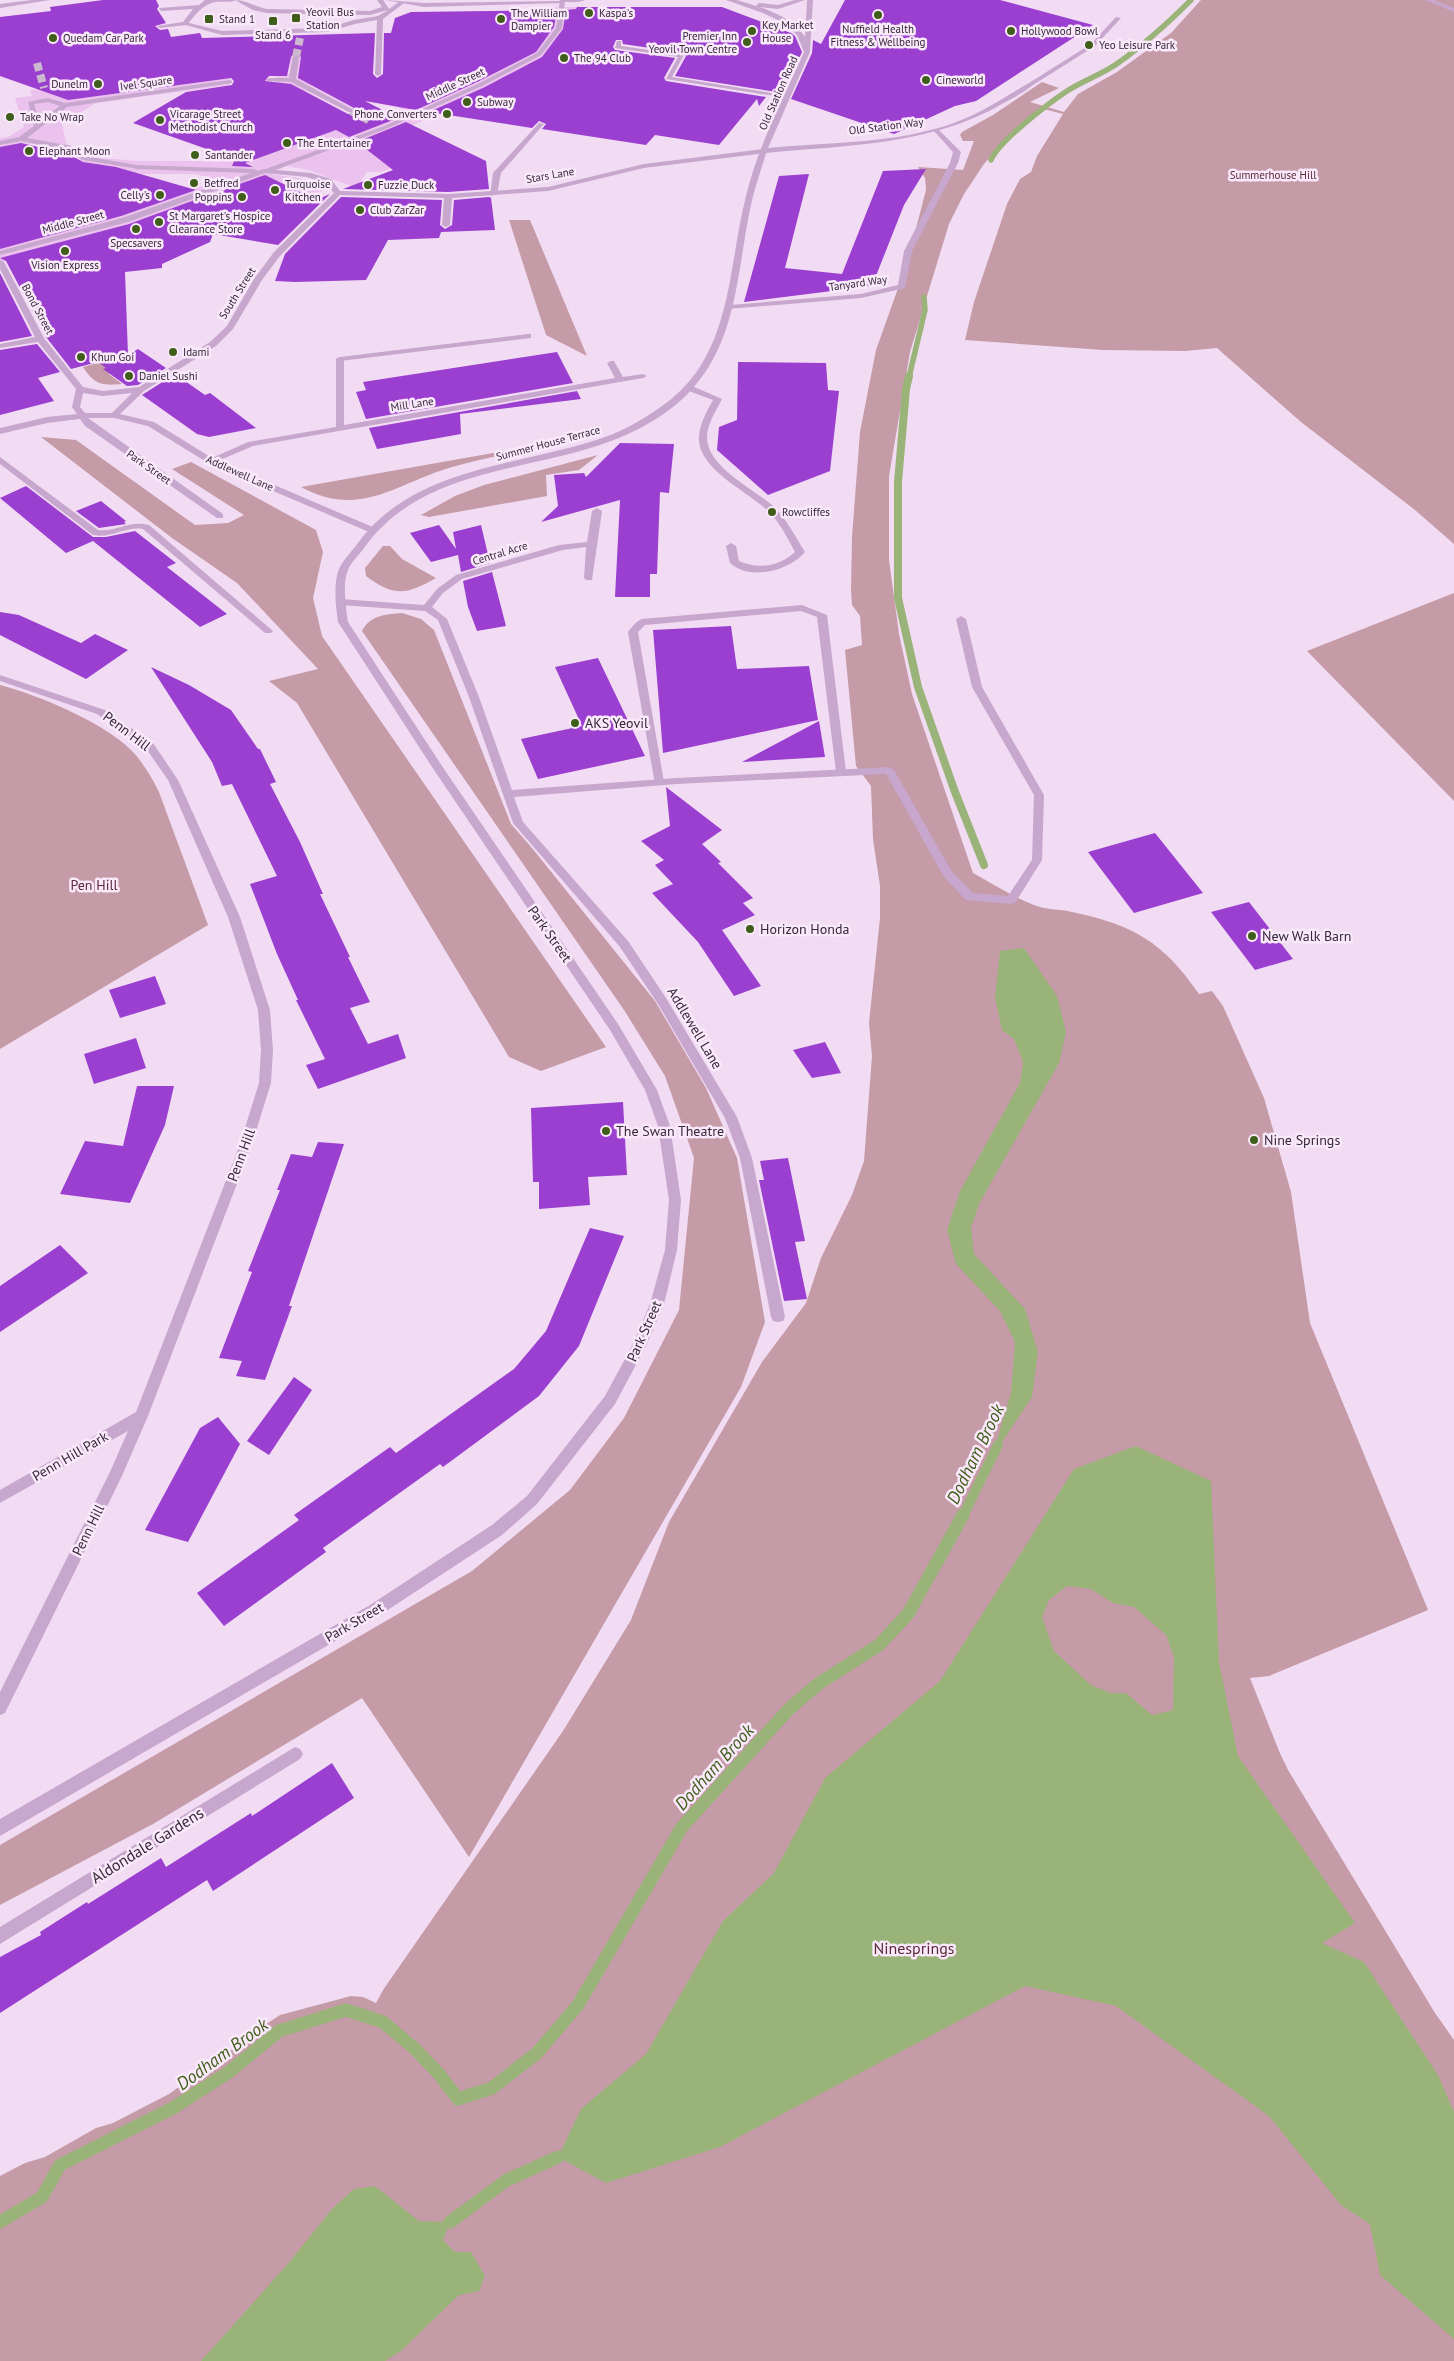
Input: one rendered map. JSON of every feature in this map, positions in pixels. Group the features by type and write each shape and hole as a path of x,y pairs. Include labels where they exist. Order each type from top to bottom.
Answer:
{"street":[{"path":"0,6 47,0"},
{"path":"185,24 193,12 209,0 233,0"},
{"path":"238,0 255,9 267,11 370,13 386,8 380,0"},
{"path":"388,0 424,5 582,0"},
{"name":"Old Station Road","path":"729,0 751,4 779,18 798,31 807,52 763,150"},
{"path":"751,4 778,7 802,0"},
{"path":"807,52 810,0"},
{"path":"1428,0 1454,10"},
{"name":"Middle Street","path":"0,253 125,220 384,128 482,84 539,54 559,28 562,1"},
{"path":"160,26 185,24 222,33 318,30 380,18 401,3"},
{"path":"161,9 202,6"},
{"path":"378,74 380,18"},
{"name":"Old Station Way","path":"763,150 908,137 936,130 973,117 1031,84 1093,45 1118,18"},
{"path":"619,42 616,47 682,56 668,78 787,96"},
{"path":"292,80 296,57"},
{"path":"269,80 292,80 352,111"},
{"name":"Ivel Square","path":"21,139 65,105 230,82"},
{"name":"Ivel Square","path":"37,125 30,103 47,97 65,105"},
{"path":"372,122 384,128"},
{"path":"493,194 497,173 541,124"},
{"name":"Tanyard Way","path":"730,307 861,296 902,286 908,251 954,163 956,152 936,130"},
{"path":"0,143 21,139 68,148 83,158 136,167 264,171"},
{"name":"Stars Lane","path":"338,193 448,196 548,190 644,166 763,150"},
{"name":"Summer House Terrace","path":"340,602 343,570 372,530 402,506 438,486 475,473 597,443 636,427 667,407 688,388 705,368 730,307 749,197 763,150"},
{"name":"Middle Street","path":"264,171 308,175 328,181 338,193"},
{"name":"South Street","path":"114,415 140,388 213,344 230,326 258,279 277,254 338,193"},
{"path":"446,225 448,196"},
{"name":"Bond Street","path":"0,262 40,339 80,389"},
{"path":"340,427 340,359 528,336"},
{"path":"0,346 40,339"},
{"path":"611,363 620,380"},
{"name":"Mill Lane","path":"211,462 251,444 340,427 643,376"},
{"name":"South Street","path":"80,389 91,394 112,394 140,388"},
{"path":"688,388 718,399 710,415 702,440 708,454 731,479 770,508 785,526 800,552 780,565 764,569 743,568 735,563 731,546"},
{"path":"0,431 47,420 81,416 76,407 80,389"},
{"name":"Addlewell Lane","path":"81,416 114,415 151,424 211,462 372,530"},
{"name":"Park Street","path":"81,416 88,424 220,516"},
{"path":"0,460 96,533 105,535 135,524 146,527 268,631"},
{"path":"589,578 591,544 597,512"},
{"name":"Central Acre","path":"427,608 440,591 459,577 562,547 591,544"},
{"path":"340,602 427,608"},
{"name":"Park Street","path":"0,1828 375,1610 497,1530 532,1500 610,1400 639,1346 657,1304 671,1250 675,1200 664,1126 651,1090 614,1027 359,649 343,622 340,602"},
{"name":"Addlewell Lane","path":"427,608 442,619 474,697 518,823 624,944 662,1001 731,1118 746,1158 778,1317"},
{"path":"659,782 633,632 642,622 802,608 822,615 841,772"},
{"path":"508,794 659,782 889,770 948,874 970,897 1011,900 1037,860 1039,795 977,687 961,619"},
{"name":"Penn Hill","path":"0,678 101,712 149,745 173,780 234,917 264,1010 268,1050 265,1083 245,1147 141,1416 116,1474 0,1708"},
{"name":"Penn Hill Park","path":"0,1497 141,1416"},
{"name":"Aldondale Gardens","path":"0,1936 295,1754"}],"green space":[{"name":"Ninesprings","path":"1201,0 1454,0 1454,544 1415,510 1301,422 1217,348 1185,351 1103,350 965,340 974,302 1007,204 1020,179 1031,172 1037,156 1063,114 1040,108 1009,135 984,164 964,194 949,224 910,352 889,476 889,560 899,634 912,694 973,873 1038,907 1094,917 1130,930 1145,938 1173,961 1199,994 1212,991 1223,1006 1264,1098 1291,1192 1310,1323 1428,1610 1269,1676 1250,1678 1288,1770 1435,2013 1454,2040 1454,2361 0,2361 0,2176 25,2163 45,2157 96,2128 113,2123 169,2094 280,2015 351,1996 363,1997 376,2003 383,1990 563,1731 631,1620 669,1522 762,1362 806,1303 821,1258 852,1195 864,1161 872,1056 869,1023 880,918 880,886 873,839 871,786 856,766 845,650 862,645 860,616 852,605 851,590 852,537 860,432 876,350 907,263 926,190 925,178 918,167 963,170 974,141 963,141 960,135 962,132 993,115 1042,82 1059,88 1030,102 1064,112 1078,94 1117,72 1171,33"},
{"path":"509,220 530,220 587,356 546,335"},
{"path":"105,361 109,374 122,384 109,385 99,383 83,367"},
{"path":"41,437 76,440 195,525 228,523 244,515 172,469 191,462 316,530 323,552 313,598 322,636 606,1047 541,1071 509,1057 297,703 269,681 318,669 237,583 172,538"},
{"path":"556,442 558,444 449,468 377,496 360,499 341,500 322,496 301,487"},
{"path":"598,455 579,470 546,475 547,496 429,517 421,515 455,496 484,485"},
{"path":"383,546 390,546 402,559 436,578 416,588 400,591 385,588 376,583 366,576 365,568"},
{"path":"1454,593 1454,801 1307,651"},
{"path":"402,613 421,619 434,630 511,824 655,1001 706,1088 737,1158 765,1322 741,1387 469,1857 362,1698 153,1824 0,1905 0,1845 472,1571 570,1490 624,1418 679,1310 694,1158 665,1076 624,1010 362,631 365,626 379,616"},
{"name":"Pen Hill","path":"0,685 33,695 69,711 104,729 131,750 147,770 159,792 208,925 0,1049"}],"shaded area":[{"path":"577,7 574,27 564,49 489,89 416,124 361,144 398,166 381,172 367,172 356,188 308,170 286,166 271,174 299,178 317,184 323,190 310,200 307,195 300,191 271,185 242,190 0,262 0,243 176,195 205,185 207,177 195,174 131,174 72,160 64,152 34,144 0,149 0,138 8,137 24,127 15,98 32,96 30,90 231,76 229,85 96,103 62,124 66,143 87,157 140,161 252,161 336,130 342,133 403,110 398,107 423,97 531,31 535,10"},
{"path":"291,57 306,57 314,71 311,86 355,109 348,112 306,91 274,92 277,73 289,73"},
{"path":"1024,948 1057,996 1066,1032 1059,1063 980,1202 971,1227 974,1254 1025,1309 1038,1352 1032,1397 992,1457 1011,1393 1015,1342 1000,1311 956,1264 947,1230 960,1191 1020,1083 1023,1062 1014,1039 1002,1030 995,997 1000,951"},
{"path":"1136,1446 1211,1481 1219,1662 1238,1756 1355,1923 1322,1943 1364,1962 1438,2075 1454,2112 1454,2339 1380,2275 1370,2224 1341,2205 1269,2116 1116,2006 1025,1986 720,2147 606,2183 558,2157 581,2109 646,2054 723,1921 774,1873 825,1778 940,1681 1074,1469","holes":["1067,1586 1091,1589 1113,1603 1134,1607 1166,1635 1174,1657 1173,1710 1152,1715 1126,1693 1111,1693 1091,1685 1054,1651 1042,1617 1049,1600"]},
{"path":"375,2186 419,2221 450,2222 443,2240 455,2252 471,2252 485,2276 479,2291 459,2295 401,2351 385,2361 201,2361 286,2266 332,2209 354,2189"}],"building":[{"path":"103,0 156,0 159,6 157,9 166,23 155,26 160,30 168,29 171,37 200,33 202,38 375,33 373,74 377,78 383,74 384,33 391,33 395,18 411,12 557,10 554,27 536,52 416,110 365,101 398,118 349,137 336,130 245,163 253,167 232,166 235,159 133,123 186,92 232,85 234,81 231,78 68,100 0,76 0,17 51,11 50,7","holes":["295,53 301,57 298,78 354,108 354,113 348,114 291,84 265,81 269,76 287,76 291,57"]},
{"path":"845,0 1000,0 1093,25 976,101 955,106 894,134 791,99 812,53 813,40 821,44"},
{"path":"577,7 722,7 791,33 795,36 802,52 783,93 675,76 686,56 684,53 623,44 622,40 616,40 613,47 615,50 675,58 664,78 666,81 766,97 759,106 757,99 719,145 655,135 646,145 542,129 546,124 539,121 532,128 429,112 485,87 542,57 563,29 566,10 576,9"},
{"path":"406,122 486,161 489,189 448,192 343,189 393,170 357,142"},
{"path":"21,143 68,154 83,162 116,167 196,190 121,216 0,249 0,147"},
{"path":"926,169 904,205 872,286 744,302 779,176 809,174 785,268 842,274 883,171"},
{"path":"265,175 316,200 330,194 278,245 213,234 210,242 162,264 162,268 125,272 128,355 138,349 166,368 138,385 127,386 103,369 106,368 98,362 71,369 46,337 6,261 0,258 129,224 211,194 222,197 225,189"},
{"path":"341,197 442,200 440,225 445,229 452,225 454,200 489,197 491,198 495,230 441,232 439,238 388,240 366,280 275,281 285,254"},
{"path":"0,273 32,336 0,342"},
{"path":"37,344 60,372 38,378 54,401 0,415 0,350"},
{"path":"557,352 573,383 366,419 356,392 366,390 363,382"},
{"path":"738,362 826,363 828,390 839,391 830,471 768,495 717,450 719,427 737,420"},
{"path":"175,374 205,395 210,393 256,428 209,437 197,434 142,395"},
{"path":"577,391 581,399 460,414 461,434 377,449 369,428"},
{"path":"620,443 674,444 669,493 660,492 657,574 650,574 650,597 615,597 620,500 541,522 558,506 554,475 584,473 586,477"},
{"path":"26,486 93,537 106,537 135,531 176,563 167,567 227,614 200,627 93,541 66,553 0,498"},
{"path":"101,501 126,521 124,522 126,524 99,528 76,511"},
{"path":"439,525 456,549 453,532 481,525 490,563 461,572 458,555 431,562 410,533"},
{"path":"492,572 506,626 477,631 468,607 463,581"},
{"path":"0,612 19,615 81,643 95,634 128,650 86,679 0,635"},
{"path":"731,626 737,669 809,666 818,720 663,753 653,630"},
{"path":"598,658 645,756 538,779 521,739 582,726 555,667"},
{"path":"151,667 189,685 231,710 258,749 260,749 276,782 270,784 300,842 323,894 320,894 370,1002 350,1008 368,1044 398,1034 406,1058 318,1089 306,1065 325,1059 296,1000 298,1000 277,954 250,884 277,876 232,784 222,786 212,762"},
{"path":"819,721 825,757 742,762"},
{"path":"666,787 722,830 702,844 753,898 743,903 755,915 722,930 761,986 734,996 698,942 652,893 673,884 655,865 664,860 641,841 670,826"},
{"path":"1155,833 1203,893 1134,913 1088,852"},
{"name":"New Walk Barn","path":"1249,902 1293,959 1255,970 1211,912"},
{"path":"155,976 166,1004 120,1018 109,990"},
{"path":"136,1038 146,1068 94,1084 84,1054"},
{"path":"825,1042 841,1073 812,1078 793,1050"},
{"path":"137,1086 174,1086 165,1125 130,1203 60,1194 85,1141 123,1146"},
{"path":"623,1102 627,1175 588,1177 590,1205 539,1209 539,1182 533,1182 531,1108"},
{"path":"318,1142 344,1144 289,1306 292,1306 265,1380 236,1376 242,1361 219,1358 252,1272 248,1271 280,1190 277,1190 291,1154 312,1157"},
{"path":"788,1158 805,1241 795,1242 807,1299 784,1301 759,1180 764,1180 760,1161"},
{"path":"590,1228 624,1236 579,1346 539,1396 443,1467 440,1464 323,1548 326,1552 224,1626 197,1593 299,1520 294,1515 390,1447 396,1453 514,1369 546,1331"},
{"path":"60,1245 88,1273 0,1332 0,1286"},
{"path":"294,1377 312,1390 269,1455 247,1441"},
{"path":"218,1417 240,1444 188,1542 145,1530 200,1428"},
{"path":"332,1763 354,1798 213,1891 207,1880 0,2013 0,1957 41,1935 40,1932 161,1858 166,1867 251,1813 252,1816"}],"waterway":[{"path":"991,160 1004,143 1037,113 1067,91 1112,67 1128,56 1191,0"},
{"path":"909,377 925,310 924,297"},
{"path":"909,376 906,389 898,482 898,598 918,687 955,792 984,865"},
{"name":"Dodham Brook","path":"963,1516 998,1445"},
{"name":"Dodham Brook","path":"0,2222 42,2197 60,2165 173,2108 229,2072 279,2031 346,2010 383,2022 414,2048 439,2074 458,2099 492,2088 537,2053 578,2005 682,1827 789,1709 818,1684 879,1645 908,1614 963,1515"},
{"path":"450,2222 507,2180 558,2157"}],"tunnel":[{"path":"296,57 300,38"},
{"path":"37,63 44,88"},
{"path":"351,111 372,122"}],"place":[{"name":"Kaspa's","path":"589,13"},
{"name":"Nuffield Health Fitness & Wellbeing","path":"878,15"},
{"name":"Yeovil Bus Station","path":"296,18"},
{"name":"Stand 1","path":"209,19"},
{"name":"The William Dampier","path":"501,19"},
{"name":"Stand 6","path":"273,21"},
{"name":"Key Market House","path":"752,31"},
{"name":"Hollywood Bowl","path":"1011,31"},
{"name":"Quedam Car Park","path":"53,38"},
{"name":"Premier Inn Yeovil Town Centre","path":"747,42"},
{"name":"Yeo Leisure Park","path":"1089,45"},
{"name":"The 94 Club","path":"564,58"},
{"name":"Cineworld","path":"926,80"},
{"name":"Dunelm","path":"98,84"},
{"name":"Subway","path":"467,102"},
{"name":"Phone Converters","path":"447,114"},
{"name":"Take No Wrap","path":"10,117"},
{"name":"Vicarage Street Methodist Church","path":"160,120"},
{"name":"The Entertainer","path":"287,143"},
{"name":"Elephant Moon","path":"29,151"},
{"name":"Santander","path":"195,155"},
{"name":"Betfred","path":"194,183"},
{"name":"Fuzzie Duck","path":"368,185"},
{"name":"Turquoise Kitchen","path":"275,190"},
{"name":"Celly's","path":"160,195"},
{"name":"Poppins","path":"242,197"},
{"name":"Club ZarZar","path":"360,210"},
{"name":"St Margaret's Hospice Clearance Store","path":"159,222"},
{"name":"Specsavers","path":"136,229"},
{"name":"Vision Express","path":"65,251"},
{"name":"Idami","path":"173,352"},
{"name":"Khun Goi","path":"81,357"},
{"name":"Daniel Sushi","path":"129,376"},
{"name":"Rowcliffes","path":"772,512"},
{"name":"AKS Yeovil","path":"575,723"},
{"name":"Horizon Honda","path":"750,929"},
{"name":"New Walk Barn","path":"1252,936"},
{"name":"The Swan Theatre","path":"606,1131"},
{"name":"Nine Springs","path":"1254,1140"}],"park label":[{"name":"Summerhouse Hill","path":"1273,175"}]}
